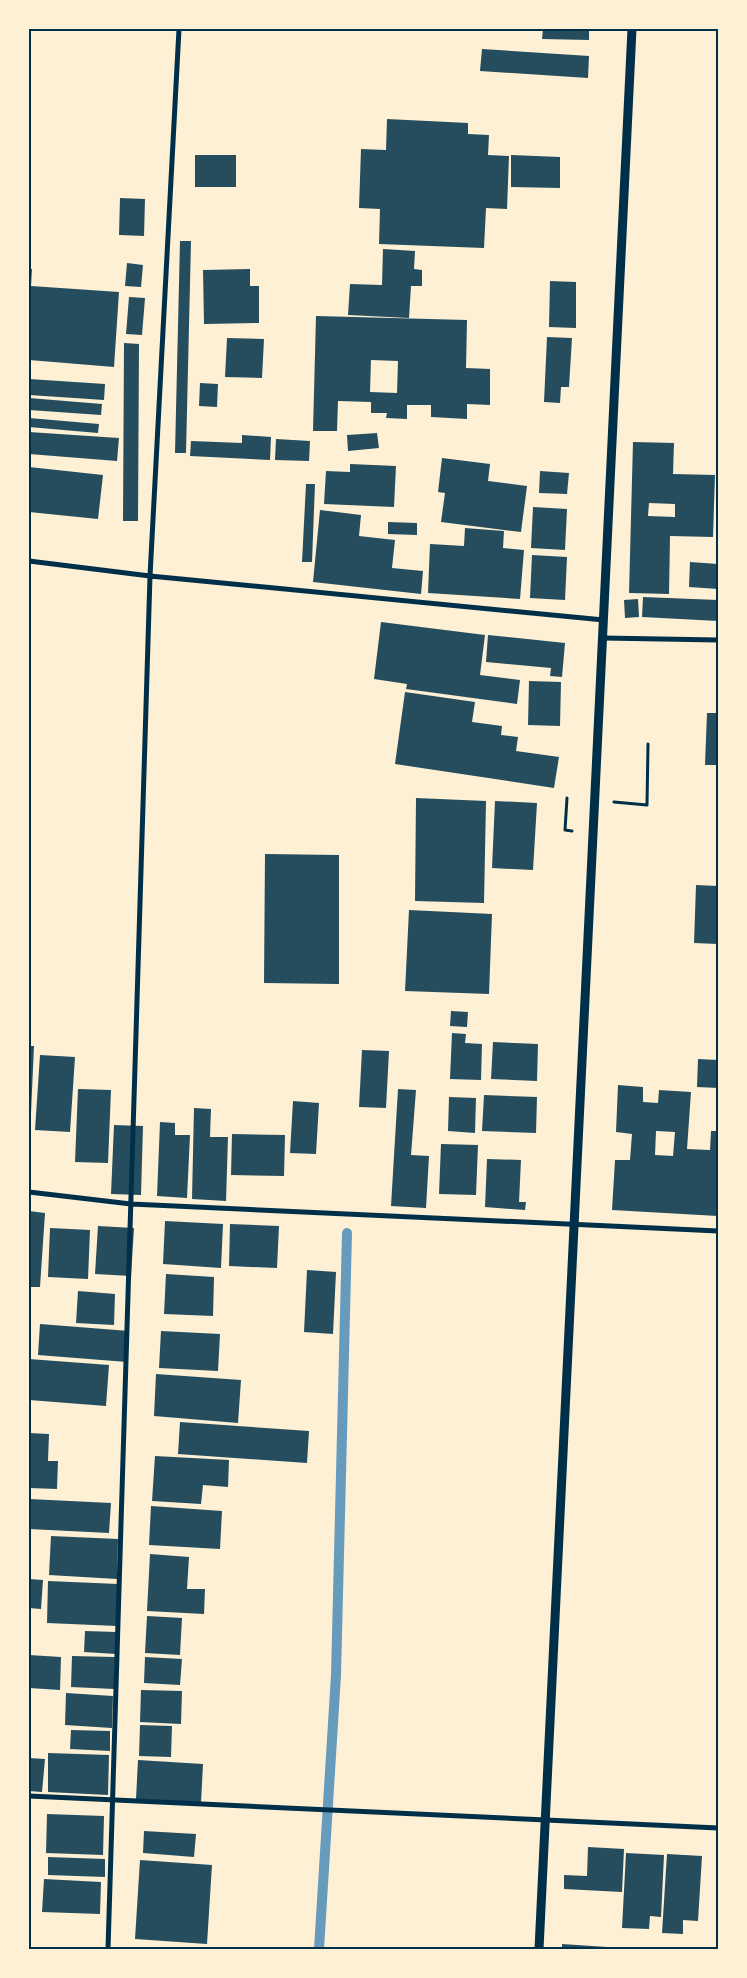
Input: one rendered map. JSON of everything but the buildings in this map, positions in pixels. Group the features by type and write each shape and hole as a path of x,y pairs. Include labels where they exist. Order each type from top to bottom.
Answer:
{"street":[{"path":"108,1949 150,576 178,29"},
{"path":"539,1949 632,29"},
{"path":"29,561 150,576 604,620"},
{"path":"602,638 718,640"},
{"path":"29,1192 131,1204 718,1230"},
{"path":"29,1796 718,1828"}],"path":[{"path":"648,744 648,805"},
{"path":"567,798 565,830 574,831"}],"waterway":[{"path":"319,1949 336,1675 347,1233"}]}
